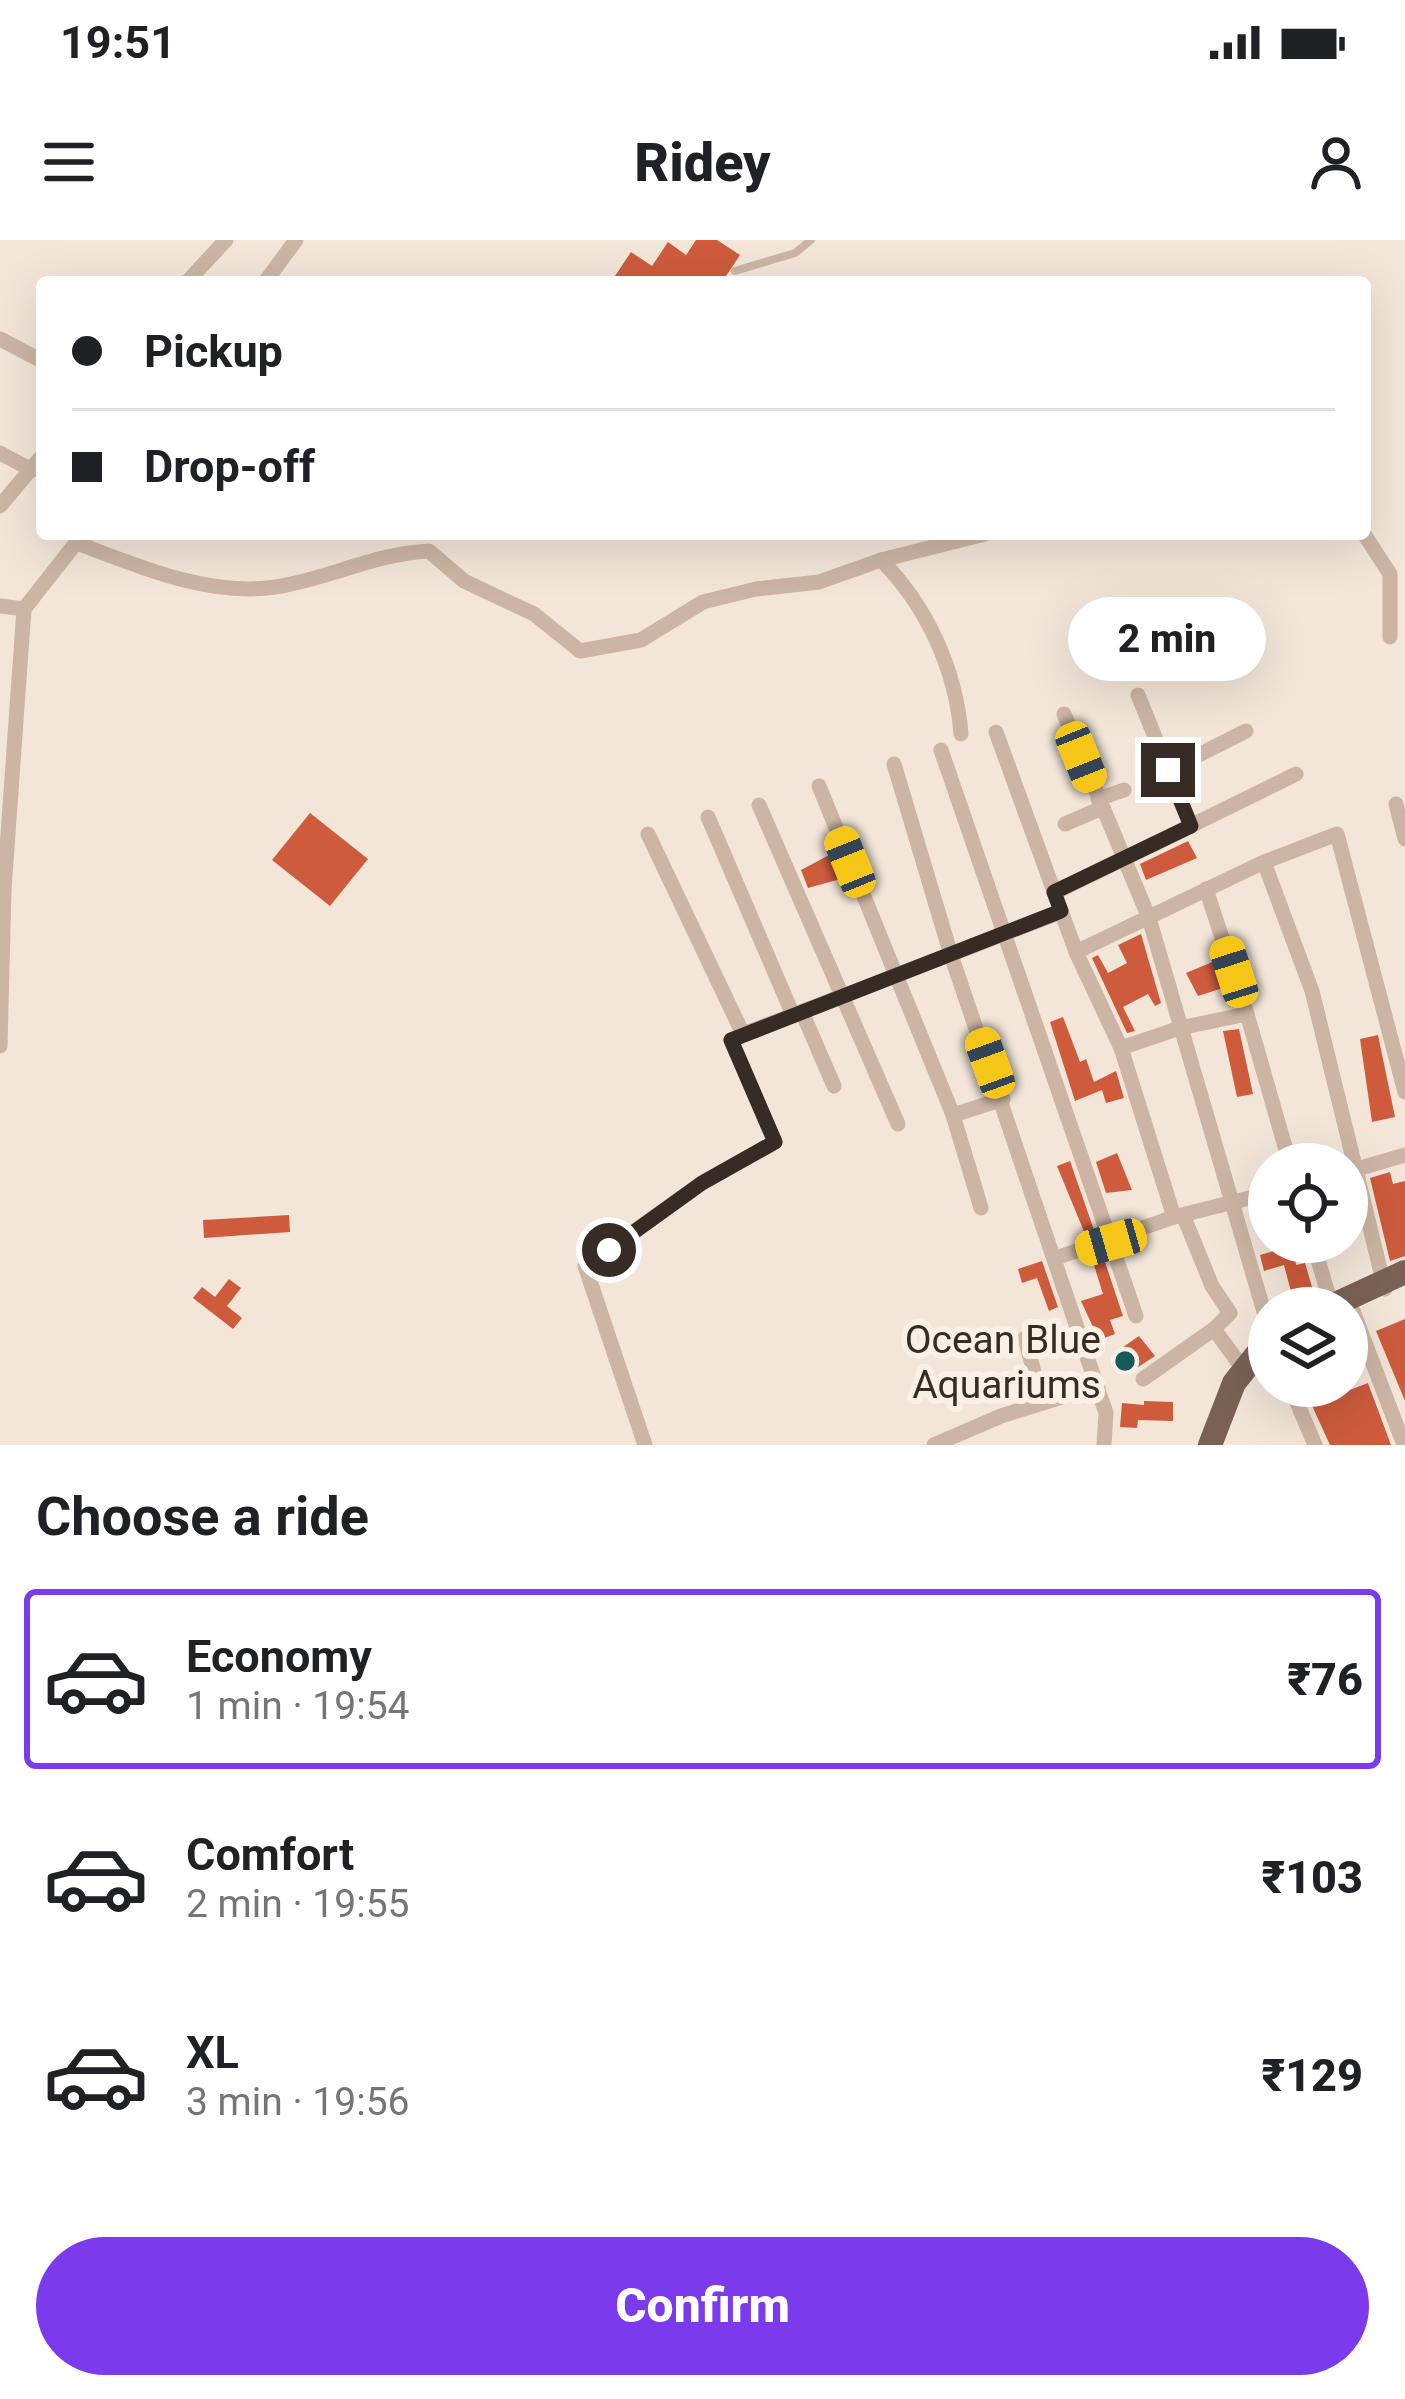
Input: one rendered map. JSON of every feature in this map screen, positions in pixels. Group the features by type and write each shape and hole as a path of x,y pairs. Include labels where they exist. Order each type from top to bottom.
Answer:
{"main road":[{"path":"1210,1445 1220,1412 1248,1365"},
{"path":"1222,1445 1248,1387"}],"street":[{"path":"193,276 226,240"},
{"path":"269,276 296,240"},
{"path":"0,339 36,358"},
{"path":"0,453 36,463"},
{"path":"0,506 36,464"},
{"path":"0,1046 4,890 24,609 79,540"},
{"path":"82,540 180,581 274,588 388,553 429,551 464,580 534,614 580,651 641,640 703,602 819,581 961,540"},
{"path":"1368,540 1390,574 1390,637"},
{"path":"881,560 919,604 943,655 959,706 961,734"},
{"path":"0,606 24,609"},
{"path":"1138,695 1191,826"},
{"path":"1064,714 1149,918 1256,1287"},
{"path":"1168,770 1246,731"},
{"path":"996,732 1076,952 1121,1048 1179,1216 1230,1313 1143,1379"},
{"path":"941,750 1136,1316"},
{"path":"894,764 950,955 1003,1099 1106,1413 1104,1445"},
{"path":"1054,892 1297,774"},
{"path":"819,786 953,1115 981,1208"},
{"path":"1065,824 1124,790"},
{"path":"1396,804 1405,839"},
{"path":"759,805 898,1124"},
{"path":"708,817 834,1086"},
{"path":"649,834 743,1034"},
{"path":"1076,952 1264,862 1337,834 1405,1092"},
{"path":"1264,862 1312,991 1346,1143"},
{"path":"1206,889 1284,1143"},
{"path":"645,1445 585,1266 702,1183 775,1142 731,1040 1061,911"},
{"path":"1121,1048 1180,1028 1247,1014"},
{"path":"953,1115 1003,1099"},
{"path":"1368,1166 1405,1155"},
{"path":"1055,1258 1248,1198"},
{"path":"1368,1212 1395,1282"},
{"path":"1214,1329 1244,1370"},
{"path":"1025,1338 1042,1403"},
{"path":"1368,1369 1404,1445"},
{"path":"934,1445 1097,1386"},
{"path":"1299,1407 1315,1445"}],"lane":[{"path":"734,271 795,253 811,240"}],"building":[{"path":"696,240 717,240 740,255 726,276 615,276 631,252 652,266 668,242 686,255"},
{"path":"310,813 368,859 330,906 272,860"},
{"path":"1188,841 1197,858 1146,880 1140,864"},
{"path":"833,853 844,878 808,888 801,870"},
{"path":"1141,934 1161,1003 1155,1006 1148,994 1123,1007 1135,1031 1127,1033 1092,958 1098,955 1108,973 1127,963 1118,945"},
{"path":"1217,960 1226,987 1198,996 1186,973"},
{"path":"1063,1017 1080,1062 1086,1059 1094,1082 1116,1071 1124,1098 1106,1103 1102,1090 1075,1101 1050,1022"},
{"path":"1239,1029 1253,1094 1237,1097 1223,1031"},
{"path":"1378,1035 1395,1117 1372,1122 1360,1039"},
{"path":"1117,1153 1132,1190 1106,1193 1096,1162"},
{"path":"1070,1161 1094,1230 1085,1234 1057,1166"},
{"path":"1390,1172 1393,1184 1405,1181 1405,1256 1390,1261 1370,1178"},
{"path":"289,1215 290,1232 204,1238 203,1220"},
{"path":"1104,1259 1123,1316 1110,1320 1115,1334 1099,1340 1081,1301 1103,1294 1093,1262"},
{"path":"1042,1261 1058,1307 1049,1311 1037,1278 1022,1283 1018,1269"},
{"path":"1262,1263 1305,1263 1312,1287 1290,1287 1284,1265 1264,1271"},
{"path":"229,1279 241,1288 227,1306 242,1318 233,1329 193,1298 202,1287 215,1297"},
{"path":"1405,1319 1405,1401 1376,1331"},
{"path":"1139,1336 1155,1356 1126,1375 1113,1354"},
{"path":"1368,1383 1391,1445 1330,1445 1313,1407 1368,1407"},
{"path":"1144,1401 1173,1402 1173,1421 1138,1420 1137,1428 1120,1427 1122,1403 1144,1405"}],"place":[{"name":"Ocean Blue Aquariums","path":"1125,1361"}],"route":[{"path":"609,1250 702,1183 775,1142 731,1040 1061,911 1054,892 1191,826 1168,770"}]}
